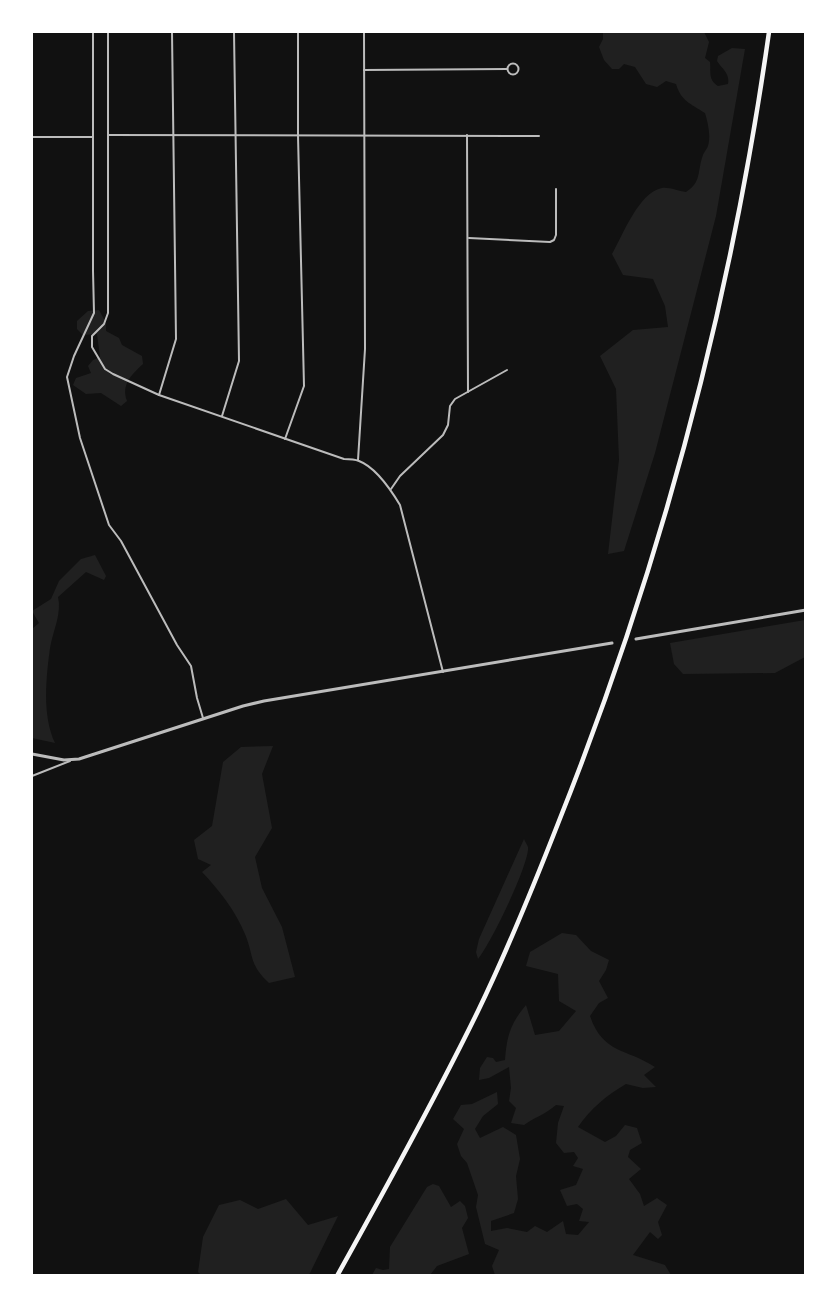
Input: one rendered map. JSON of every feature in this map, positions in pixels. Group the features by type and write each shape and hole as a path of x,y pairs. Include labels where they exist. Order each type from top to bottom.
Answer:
{"highway":[{"path":"337,1275 404,1156 478,1009 530,894 620,662 685,443 713,330 746,173 768,32"}],"street":[{"path":"93,32 95,307 91,322 74,356 67,377 80,438 109,525 121,541 177,645 191,666 204,719"},
{"path":"108,32 108,313 107,320 95,332 91,342 105,369 159,395 344,459 358,460 390,489 400,505 443,672"},
{"path":"159,395 176,339 172,32"},
{"path":"222,417 239,362 234,32"},
{"path":"285,439 304,386 298,32"},
{"path":"358,460 364,349 364,32"},
{"path":"364,70 507,69"},
{"path":"108,135 539,136"},
{"path":"467,135 468,392"},
{"path":"32,137 93,137"},
{"path":"468,238 550,242 554,240 556,235 556,189"},
{"path":"390,489 443,435 448,425 450,406 455,399 507,370"},
{"path":"636,639 806,610"},
{"path":"32,776 70,760 88,757 264,701 612,643"},
{"path":"32,754 70,760"}],"shaded area":[{"path":"603,32 704,32 709,42 705,58 710,62 711,78 718,86 728,84 728,80 727,74 717,61 718,56 732,48 745,49 716,216 655,453 624,551 608,554 619,460 616,389 600,356 633,330 668,327 665,306 653,279 623,275 612,254 632,215 646,197 662,188 686,192 695,184 709,138 705,113 684,98 676,84 666,81 657,87 646,84 635,67 624,64 619,69 612,69 604,60 599,47 603,39"},
{"path":"99,310 106,323 106,331 119,338 122,345 142,356 143,364 128,381 125,390 127,401 121,406 101,393 86,394 73,385 76,378 91,373 88,366 100,357 97,334 83,335 77,329 77,321 88,311"},
{"path":"95,555 106,576 104,580 86,572 58,597 59,609 50,648 46,696 48,721 55,743 32,738 32,629 39,623 32,611 51,599 59,581 81,559"},
{"path":"805,620 805,657 775,673 683,674 674,664 670,643"},
{"path":"273,746 262,774 272,828 255,857 262,888 282,927 295,977 269,983 255,965 245,934 236,917 202,872 211,865 198,859 194,840 212,826 223,762 241,747"},
{"path":"524,839 528,847 523,869 500,922 478,959 476,952 479,939"},
{"path":"562,933 576,935 591,951 609,960 599,981 608,998 599,1003 590,1016 595,1028 616,1049 655,1067 644,1075 656,1087 643,1088 626,1084 599,1103 578,1127 605,1142 616,1136 625,1125 637,1128 642,1143 630,1150 628,1157 641,1169 629,1179 640,1194 644,1206 657,1198 667,1205 658,1222 662,1235 658,1239 650,1232 633,1255 665,1265 671,1275 495,1275 492,1266 499,1250 485,1244 476,1207 478,1195 467,1163 461,1156 457,1144 464,1129 453,1119 461,1105 472,1104 497,1092 498,1104 483,1116 475,1129 480,1138 503,1127 516,1135 520,1159 516,1176 518,1199 514,1213 491,1221 491,1231 507,1228 527,1232 535,1226 547,1232 563,1221 566,1234 578,1235 589,1222 579,1221 583,1209 577,1204 567,1206 560,1190 576,1185 583,1169 573,1166 578,1158 574,1152 564,1153 556,1143 558,1123 564,1106 556,1105 524,1125 511,1123 516,1108 509,1101 511,1088 509,1067 489,1078 479,1080 480,1068 487,1057 493,1058 496,1062 505,1060 510,1031 526,1005 535,1035 559,1031 576,1011 559,1001 558,974 526,966 530,952"},
{"path":"433,1184 439,1186 451,1207 460,1201 465,1206 468,1218 462,1228 469,1254 437,1266 430,1275 372,1275 376,1268 389,1269 390,1247 427,1187"},
{"path":"286,1199 308,1225 338,1216 309,1275 201,1275 198,1272 203,1237 219,1205 240,1200 258,1209"}]}
